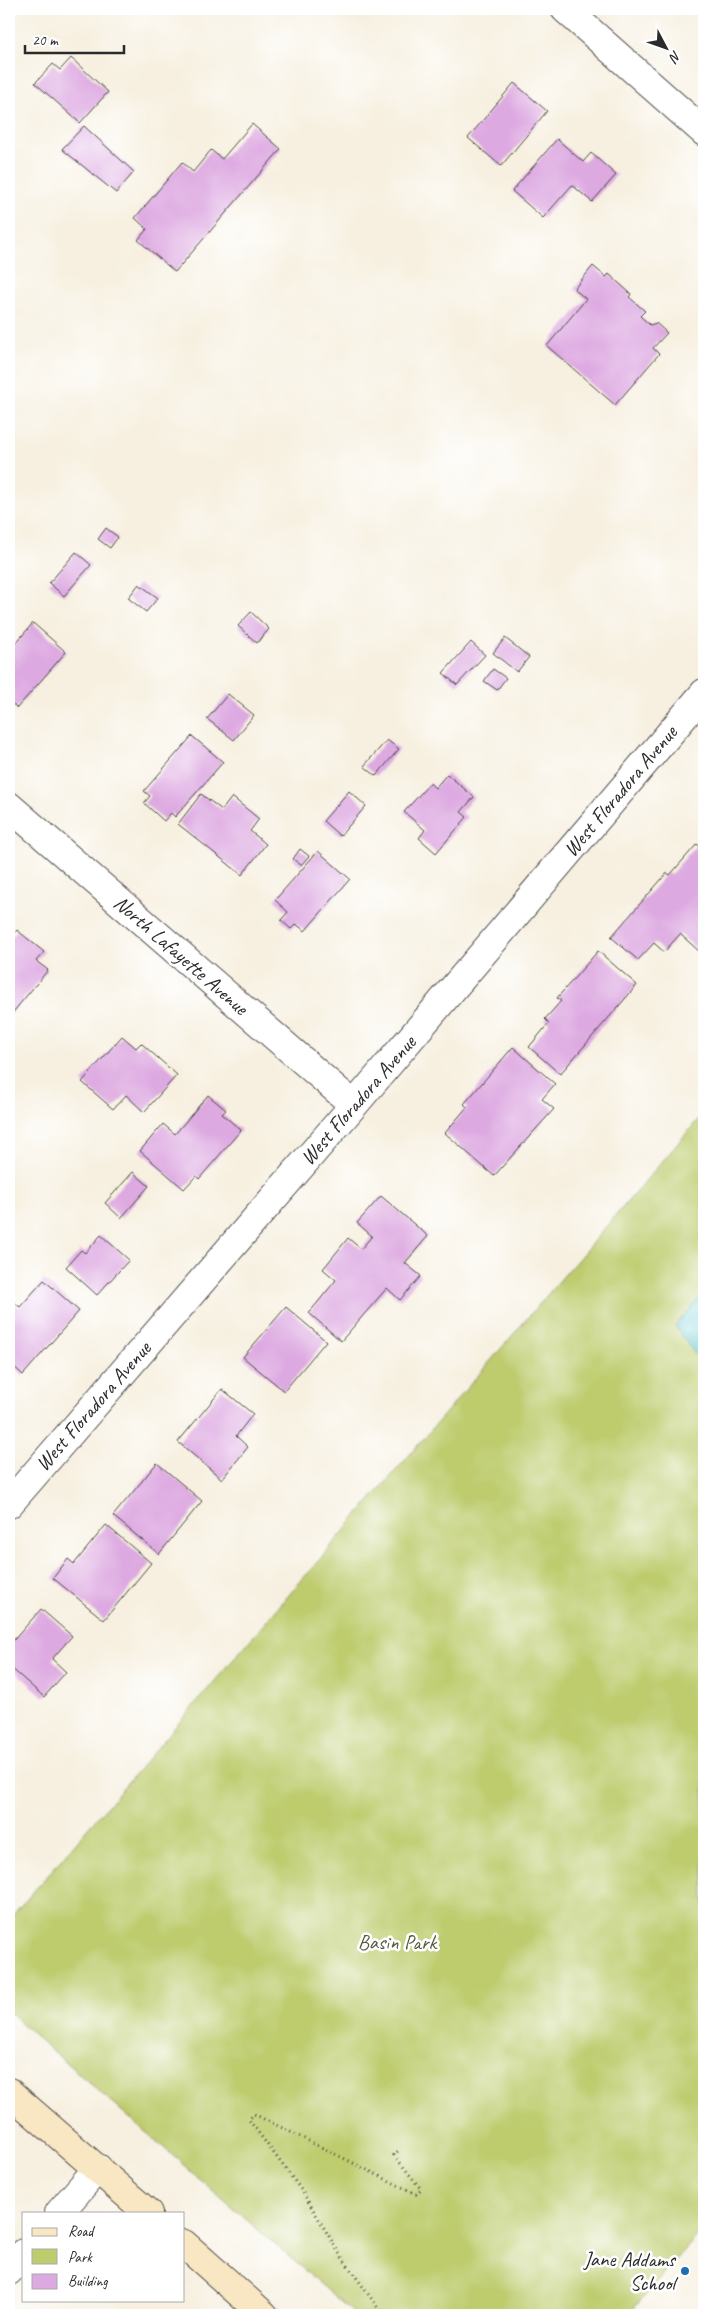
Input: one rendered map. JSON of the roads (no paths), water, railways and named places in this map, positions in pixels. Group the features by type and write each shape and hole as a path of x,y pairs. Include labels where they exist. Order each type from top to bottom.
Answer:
{"street":[{"path":"565,9 704,132"},
{"name":"West Floradora Avenue","path":"9,1504 354,1105 704,693"},
{"name":"North Lafayette Avenue","path":"9,806 354,1105"},
{"path":"9,2092 147,2212"},
{"path":"60,2212 98,2168"},
{"path":"185,2245 264,2315"},
{"path":"9,2270 22,2255"}],"water":[{"path":"704,1293 704,1395 699,1390 700,1362 675,1326"}],"place":[{"name":"Jane Addams School","path":"685,2271"}],"park label":[{"name":"Basin Park","path":"397,1942"}]}
